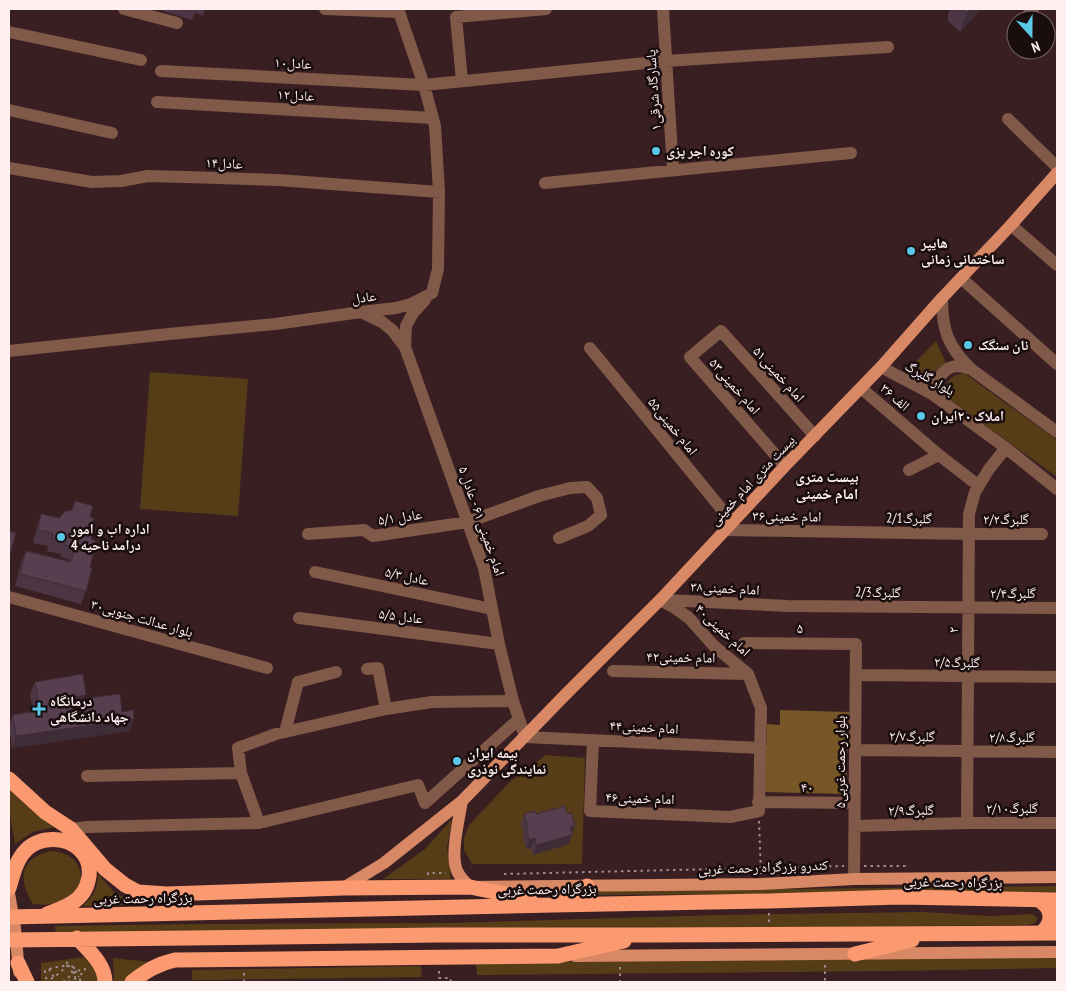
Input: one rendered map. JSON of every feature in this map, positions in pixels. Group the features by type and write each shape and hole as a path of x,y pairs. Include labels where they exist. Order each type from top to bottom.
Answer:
{"highway":[{"path":"9,779 45,812 71,829 106,869 124,885 138,892 167,894 343,888 470,887 554,905 587,886"},
{"path":"9,888 16,865 26,850 38,842 54,839 64,841 78,848 84,855 89,871 89,880 83,893 71,904 38,917"},
{"name":"بزرگراه رحمت غربی","path":"11,928 38,917 900,897 1057,900"},
{"path":"1038,900 1047,907 1050,918 1041,933"},
{"path":"11,928 43,939 429,935 1057,933"},
{"path":"855,954 936,934"},
{"path":"132,982 146,971 162,963 175,960 558,956 650,935"},
{"path":"77,938 103,968 106,982"},
{"path":"18,963 27,982"}],"main road":[{"name":"بیست متری امام خمینی","path":"343,888 384,864 462,801 660,600 785,466 881,367 1057,173"},
{"path":"462,801 456,837 456,867 460,876 470,887"},
{"name":"کندرو بزرگراه رحمت غربی","path":"470,887 761,884 854,879 1057,877"},
{"path":"9,893 11,928 20,982"},
{"path":"558,956 1057,952"}],"street":[{"path":"124,9 177,23"},
{"path":"325,9 399,10 424,85 435,126 439,192 438,269 432,293"},
{"path":"462,81 456,17 546,9"},
{"name":"پاسارگاد شرقی۱","path":"663,9 673,170"},
{"path":"9,32 141,60"},
{"name":"عادل۱۰","path":"161,71 424,85 666,61 888,47"},
{"name":"عادل۱۲","path":"157,102 433,118"},
{"path":"9,110 112,133"},
{"path":"1008,118 1057,167"},
{"path":"545,183 851,153"},
{"name":"عادل۱۴","path":"9,168 92,182 121,181 148,176 187,176 278,180 439,192"},
{"path":"1011,225 1057,265"},
{"path":"962,278 1057,364"},
{"name":"عادل","path":"9,351 275,324 396,308 411,304 432,293"},
{"name":"امام خمینی ۶۱ - عادل ۵","path":"404,347 406,326 409,320 432,293"},
{"name":"بلوار گلبرگ","path":"942,298 942,315 946,331 952,347 959,357 971,369 1057,432"},
{"name":"امام خمینی ۶۱ - عادل ۵","path":"361,312 382,322 392,330 404,347 484,568 512,701 525,737"},
{"name":"امام خمینی۵۱","path":"721,331 815,436"},
{"name":"امام خمینی۵۳","path":"721,331 690,357 785,466"},
{"name":"امام خمینی۵۵","path":"590,348 729,527"},
{"path":"944,402 938,390 940,376 945,370 952,367 960,366 971,369"},
{"name":"بلوار گلبرگ","path":"881,367 944,402 1057,489"},
{"name":"۳۶ الف","path":"861,388 978,486"},
{"name":"۲","path":"967,823 969,514 978,486 1006,448"},
{"path":"908,470 939,455"},
{"name":"عادل ۵/۱","path":"308,534 364,530 373,536 468,522 539,496 570,488 587,487 597,498 601,515 588,526 559,538"},
{"name":"امام خمینی۳۶","path":"729,527 848,532"},
{"name":"2/1گلبرگ","path":"848,532 969,534"},
{"name":"گلبرگ۲/۲","path":"969,534 1042,534"},
{"name":"عادل ۵/۳","path":"315,572 492,609"},
{"name":"بلوار عدالت جنوبی۳۰","path":"9,597 267,668"},
{"name":"امام خمینی۳۸","path":"660,600 788,606"},
{"name":"امام خمینی۴۰","path":"660,600 689,618 714,646 748,674 761,708 758,806"},
{"name":"2/3گلبرگ","path":"788,606 968,608"},
{"name":"گلبرگ۲/۴","path":"968,608 1057,608"},
{"name":"عادل ۵/۵","path":"299,618 499,644"},
{"name":"۵","path":"744,643 856,644"},
{"name":"بلوار رحمت غربی۵","path":"854,879 856,644"},
{"path":"366,669 378,668 386,709"},
{"name":"امام خمینی۴۲","path":"613,671 748,674"},
{"path":"286,732 298,682 336,672"},
{"name":"گلبرگ۲/۵","path":"856,675 1057,677"},
{"path":"259,823 241,773 238,748 276,734 386,709 432,702 512,701"},
{"path":"71,829 259,823 418,785 425,803 518,720"},
{"name":"۴۴امام خمینی","path":"525,737 761,748"},
{"name":"امام خمینی۴۶","path":"593,740 590,811 730,817 758,806"},
{"name":"گلبرگ۲/۷","path":"856,750 968,752"},
{"name":"گلبرگ۲/۸","path":"968,752 1057,752"},
{"path":"87,776 241,773"},
{"name":"۴۰","path":"758,806 855,803"},
{"name":"گلبرگ۲/۱۰","path":"967,823 1057,823"},
{"name":"گلبرگ۲/۹","path":"855,826 967,823"}],"path":[{"path":"758,806 761,884"},
{"path":"498,875 913,866"},
{"path":"769,901 769,934"},
{"path":"825,954 825,982"},
{"path":"620,956 620,982"},
{"path":"66,962 78,970 86,969 80,975 80,982 66,962"},
{"path":"68,965 55,978 49,979 45,976 45,971 68,965"},
{"path":"72,967 74,973"},
{"path":"50,970 55,978"},
{"path":"63,982 74,973"},
{"path":"68,982 77,978"},
{"path":"438,982 451,982 450,978 439,978"}],"shaded area":[{"path":"936,341 946,363 935,371 929,380 909,369"},
{"path":"150,372 248,379 238,516 140,509"},
{"path":"964,373 1057,440 1057,477 948,398 947,384 951,378"},
{"path":"780,710 849,712 846,794 765,792 767,724 780,725"},
{"path":"546,755 585,758 582,864 472,864 464,850 464,838 469,825 511,781"},
{"path":"9,788 56,827 33,832 15,844 9,809"},
{"path":"452,819 447,847 451,879 383,879 425,849"},
{"path":"52,851 66,855 76,862 80,873 80,888 59,902 41,905 33,904 25,886 24,870 33,858"},
{"path":"98,874 113,891 137,905 83,906 94,892"},
{"path":"1057,886 1057,892 600,895 584,893 608,891"},
{"path":"922,912 990,916 1031,914 1037,917 1036,923 1027,925 56,934 55,926 454,923 719,915"},
{"path":"1057,956 1057,968 893,971 477,975 476,963"},
{"path":"84,957 95,969 100,982 41,982 41,963"},
{"path":"113,958 148,962 125,982 114,982"},
{"path":"421,966 422,977 192,980 192,970"}],"building":[{"path":"962,9 971,9 967,13"},
{"path":"75,501 93,506 90,517 94,518 91,539 96,541 86,591 20,574 26,551 71,562 75,547 65,545 66,541 52,538 53,533 38,530 41,514 59,518 66,511 73,510"},
{"path":"9,531 16,533 9,557"},
{"path":"83,674 86,695 70,698 72,715 90,712 88,698 120,694 122,712 133,710 134,719 16,736 13,715 40,710 35,682"},
{"path":"565,806 567,814 572,813 575,826 570,827 573,835 536,845 535,838 529,840 524,814 535,811 536,814"}],"place":[{"name":"کوره اجر پزی","path":"656,151"},
{"name":"هایپر ساختمانی زمانی","path":"911,251"},
{"name":"نان سنگک","path":"968,345"},
{"name":"املاک ۲۰ایران","path":"921,416"},
{"name":"اداره اب و امور درامد ناحیه 4","path":"61,537"},
{"name":"درمانگاه جهاد دانشگاهی","path":"39,709"},
{"name":"بیمه ایران نمایندگی نوذری","path":"457,761"}],"district":[{"name":"بیست متری امام خمینی","path":"827,484"}]}
